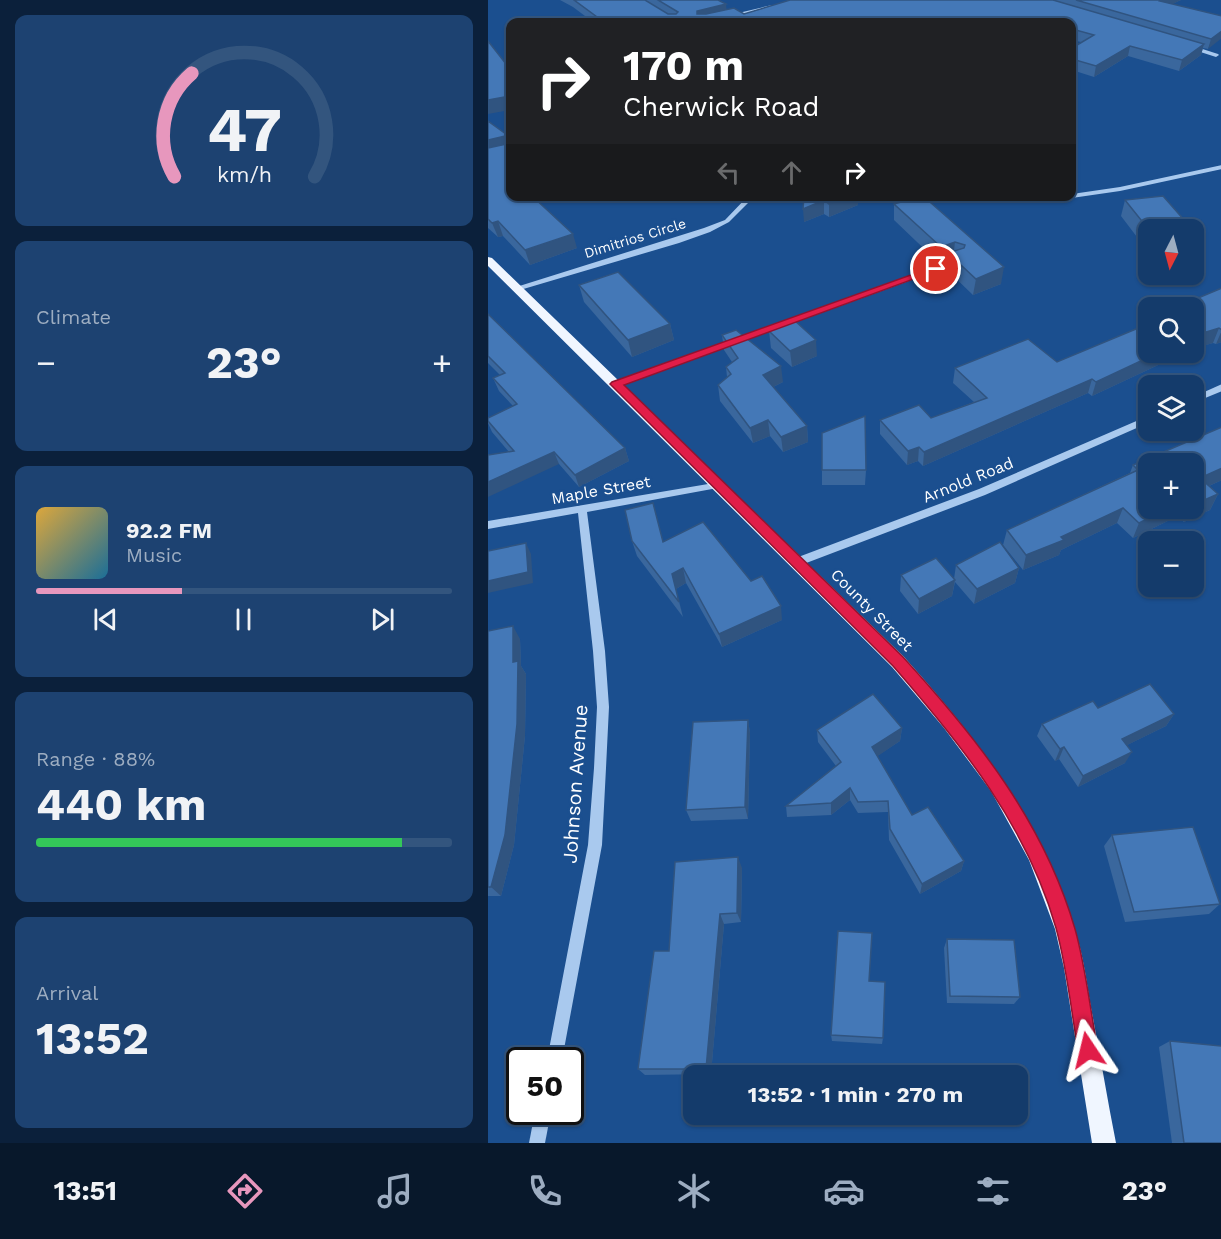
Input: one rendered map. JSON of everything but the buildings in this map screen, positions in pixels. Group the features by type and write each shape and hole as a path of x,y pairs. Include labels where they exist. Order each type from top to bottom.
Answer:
{"main road":[{"name":"County Street","path":"488,260 898,662 938,706 1001,789 1021,821 1052,890 1066,930 1104,1143"}],"street":[{"path":"720,18 781,4"},
{"path":"1182,45 1216,54"},
{"path":"1076,195 1120,189 1222,167"},
{"name":"Dimitrios Circle","path":"517,288 707,230 727,220 747,201"},
{"path":"616,384 957,262"},
{"path":"1204,395 1222,387"},
{"name":"Arnold Road","path":"797,562 982,492 1138,423"},
{"name":"Maple Street","path":"488,525 720,485"},
{"name":"Johnson Avenue","path":"556,1047 595,845 603,707 599,651 582,508"},
{"path":"537,1143 540,1125"}],"route":[{"path":"936,269 616,384 898,662 938,706 1001,789 1021,821 1052,890 1066,930 1088,1050"}]}
